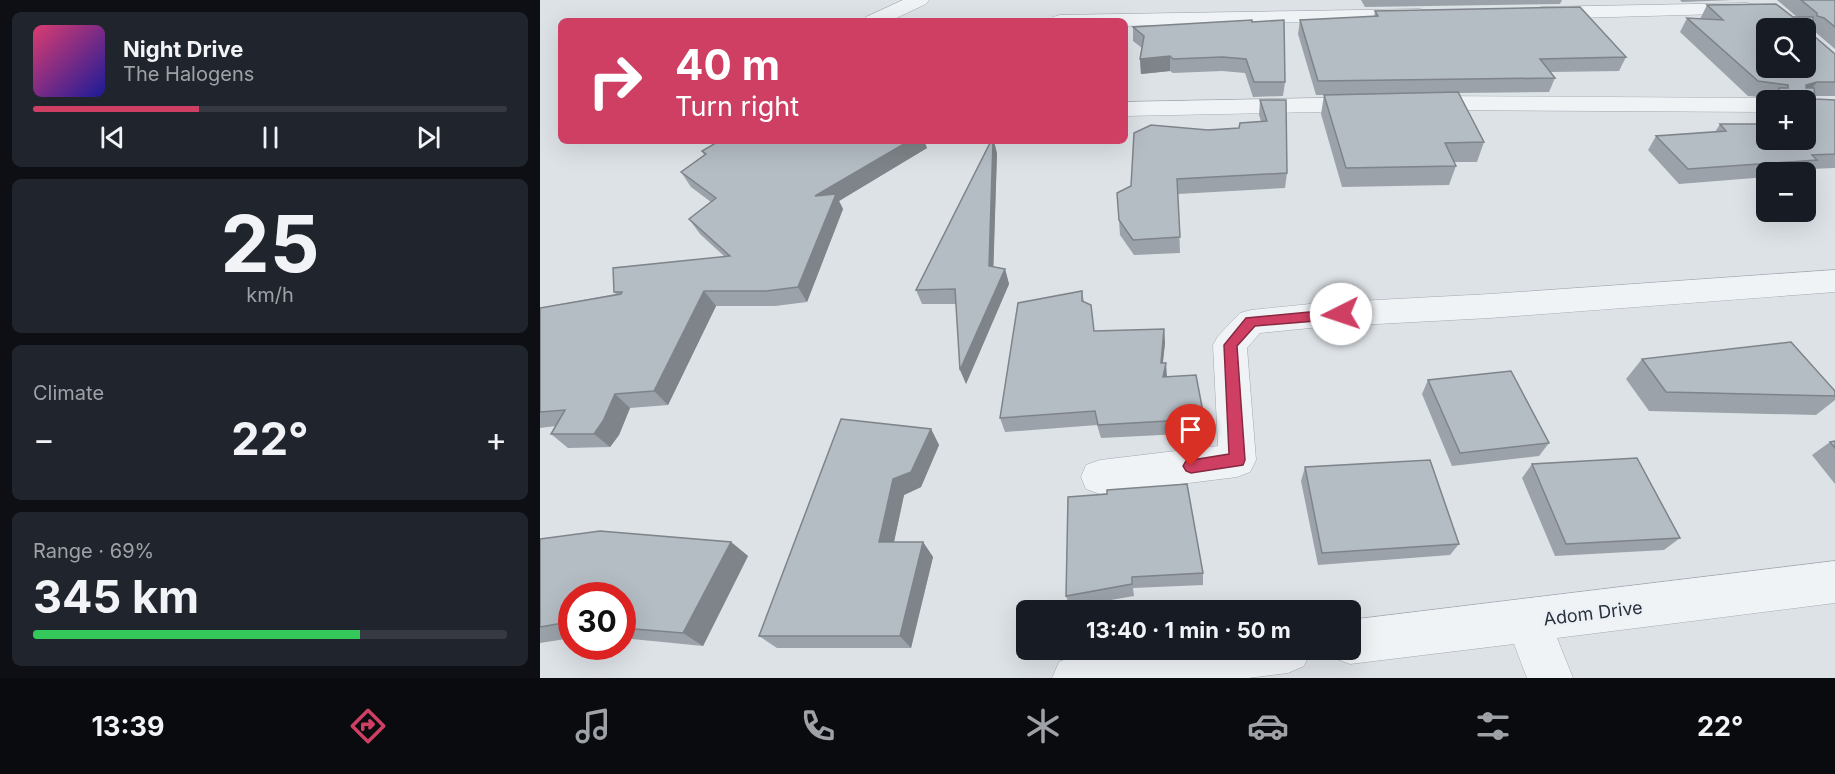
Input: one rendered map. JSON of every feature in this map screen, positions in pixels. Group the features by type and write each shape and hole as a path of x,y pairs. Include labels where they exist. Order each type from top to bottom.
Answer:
{"street":[{"path":"878,18 919,0"},
{"path":"1525,13 1764,5"},
{"path":"1126,18 1345,8 1443,15"},
{"path":"1128,109 1391,103 1756,105"},
{"path":"1100,477 1237,460 1230,345 1251,322 1835,281"},
{"name":"Adom Drive","path":"1361,641 1835,582"},
{"path":"1527,621 1550,678"},
{"path":"1075,678 1144,674 1228,660"}],"building":[{"path":"1801,0 1835,0 1835,27 1824,18 1817,16 1817,13"},
{"path":"1776,4 1793,17 1813,17 1756,18 1756,78 1816,78 1816,38 1835,54 1835,82 1817,82 1806,85 1806,88 1814,88 1814,90 1779,90 1779,88 1788,88 1788,85 1758,81 1687,18 1723,20 1707,5"},
{"path":"1580,7 1626,57 1540,59 1555,78 1318,81 1300,20 1378,16 1375,11"},
{"path":"1252,20 1252,22 1284,20 1285,82 1254,82 1246,59 1222,57 1173,59 1170,56 1140,59 1144,36 1133,27"},
{"path":"1458,92 1484,142 1445,143 1456,166 1346,168 1324,95"},
{"path":"1816,99 1835,100 1835,154 1812,155 1817,160 1756,162 1756,164 1688,169 1656,136 1726,131 1720,124 1756,124 1756,150 1816,150"},
{"path":"1260,100 1286,100 1287,173 1177,179 1180,237 1133,240 1119,220 1117,193 1131,186 1134,133 1151,125 1208,130 1239,128 1240,123 1267,121"},
{"path":"714,144 904,144 815,196 836,194 798,287 766,291 704,291 654,391 615,394 603,421 594,434 551,434 565,410 540,412 540,308 621,294 622,292 614,292 613,268 730,256 689,219 716,198 681,172 706,154 702,151"},
{"path":"989,144 993,144 989,266 1005,269 960,370 955,289 916,290"},
{"path":"1082,291 1082,301 1091,305 1094,331 1164,329 1161,363 1166,363 1163,377 1196,375 1203,412 1201,412 1201,419 1098,425 1095,411 1000,418 1018,303"},
{"path":"1791,342 1835,391 1835,396 1666,392 1642,359"},
{"path":"1511,371 1549,443 1460,453 1428,380"},
{"path":"841,419 931,429 911,472 893,479 879,542 923,542 900,636 759,636"},
{"path":"1637,458 1680,538 1566,544 1532,464"},
{"path":"1430,460 1459,544 1322,553 1305,467"},
{"path":"1187,484 1203,573 1132,577 1132,584 1066,596 1068,497 1107,494 1107,490"},
{"path":"600,531 731,542 683,633 636,629 636,582 558,582 558,624 540,627 540,539"}],"route":[{"path":"1191,466 1237,460 1230,345 1251,322 1341,314"}]}
